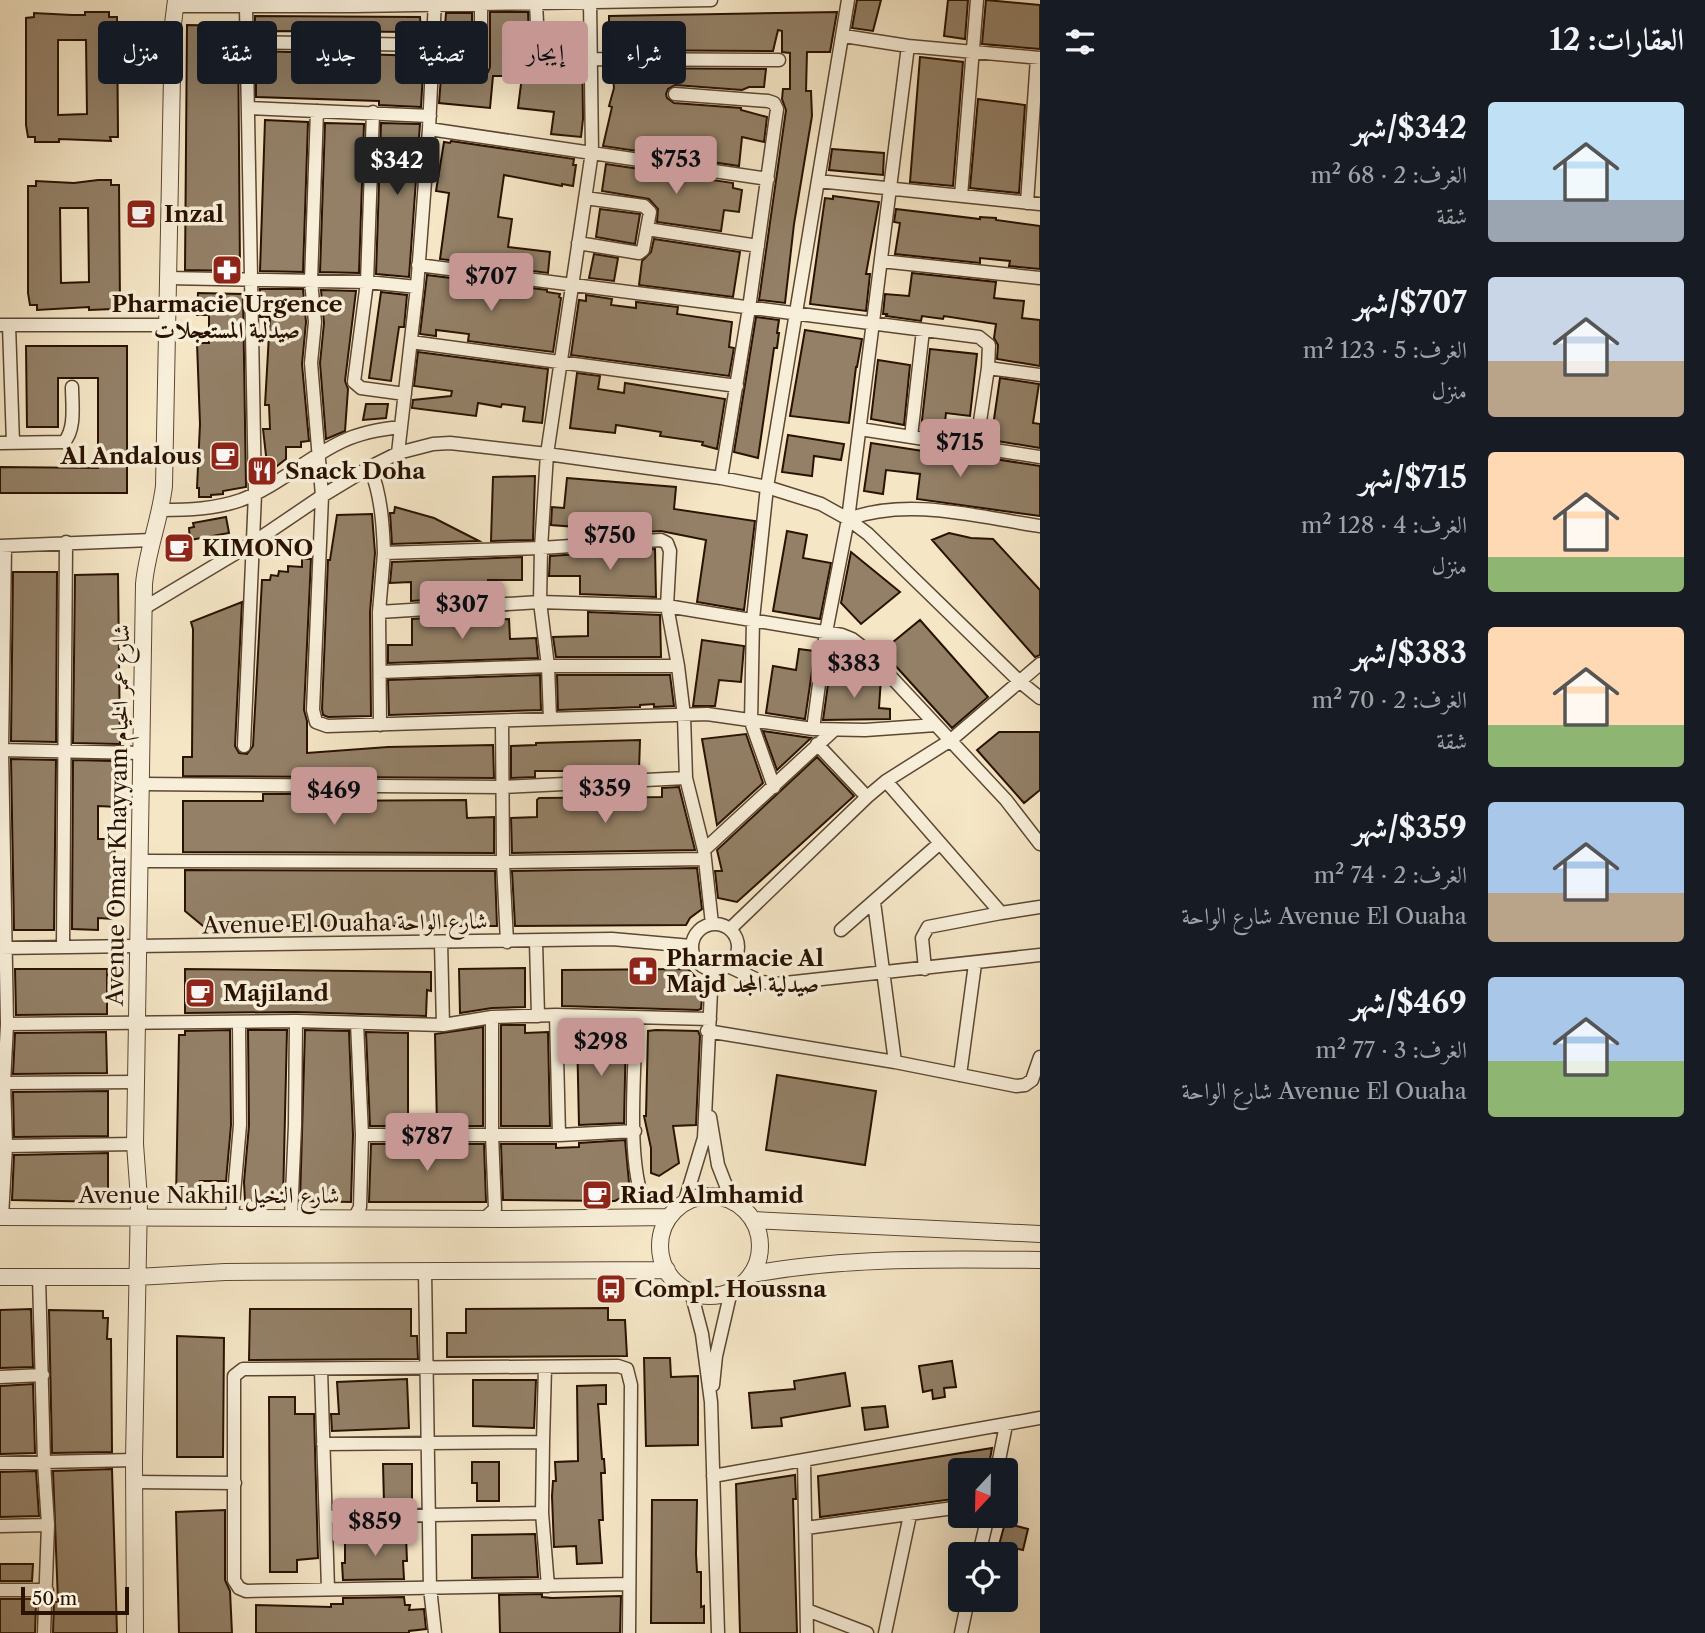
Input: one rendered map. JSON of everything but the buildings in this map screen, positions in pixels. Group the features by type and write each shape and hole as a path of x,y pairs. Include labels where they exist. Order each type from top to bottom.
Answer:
{"street":[{"path":"176,3 246,7 354,3 710,0"},
{"path":"774,787 751,722 753,619 767,487 848,0"},
{"path":"961,196 977,0"},
{"path":"550,719 548,666 540,602 541,548 547,454 592,152 590,1"},
{"path":"434,21 435,2"},
{"name":"Avenue Omar Khayyam شارع عمر الخيام","path":"135,1633 134,1460 138,1217 135,1144 136,1021 144,608 146,569 161,510 164,486 176,3"},
{"path":"536,3 537,21"},
{"path":"481,4 481,21"},
{"path":"246,7 246,21"},
{"path":"818,181 1033,203 1039,58 908,46 844,36"},
{"path":"277,42 395,44"},
{"path":"813,729 826,632 848,519 908,46"},
{"path":"592,59 779,60"},
{"path":"244,746 255,494 248,84"},
{"path":"398,453 417,287 431,84"},
{"path":"675,94 768,101 774,103 777,109 749,308 721,478"},
{"path":"249,108 373,112 592,152 768,179"},
{"path":"317,111 311,281 316,322 311,363 322,496 315,719 319,724 380,725 707,714 813,729 896,729 936,725"},
{"path":"373,112 367,282 354,382 361,388 405,394"},
{"path":"578,243 639,253 643,250 650,212 646,206 585,198"},
{"path":"647,229 758,246"},
{"path":"881,261 1040,278"},
{"path":"418,265 985,340 989,349 988,368 976,448"},
{"path":"168,278 367,282 417,287"},
{"path":"72,387 72,426 68,439 58,444 6,443 5,325 167,325"},
{"path":"911,437 923,330"},
{"path":"411,342 737,386"},
{"path":"988,368 1040,376"},
{"path":"161,510 226,505 255,494 319,454 360,434 401,427"},
{"path":"860,429 1040,457"},
{"path":"144,608 251,544 370,467 420,446 450,443 721,478 767,487 821,504 868,534 1019,681 1040,698"},
{"path":"370,467 380,496 384,553 379,612 380,725"},
{"path":"848,519 871,511 911,508 1040,526"},
{"path":"1,1217 7,1024 2,948 2,546 152,540"},
{"path":"384,553 665,541 669,545 667,606 684,716 687,778 705,855 712,924"},
{"path":"63,947 66,542"},
{"path":"379,612 540,602 667,606 842,635 859,643 951,740 1006,800 1040,844"},
{"path":"730,929 867,797 886,781 951,740 1040,664"},
{"path":"380,672 548,666 678,666"},
{"path":"502,721 501,787 507,942"},
{"path":"140,861 503,862 705,855 834,730"},
{"path":"817,744 867,797"},
{"path":"1,750 141,753"},
{"path":"142,783 501,787 687,778"},
{"path":"886,781 1001,913"},
{"path":"841,930 940,843"},
{"path":"874,902 895,1062"},
{"path":"926,969 922,938 928,926 1040,907"},
{"path":"712,924 721,924 730,929 738,947 735,959 728,966 712,970 704,968 696,961 691,946 697,931 712,924"},
{"name":"Avenue El Ouaha شارع الواحة","path":"2,948 612,939 691,946"},
{"path":"536,941 538,1016"},
{"path":"441,942 443,1025"},
{"path":"728,966 762,982 776,984 1040,956"},
{"path":"960,1075 975,964"},
{"path":"684,1204 704,1138 712,970"},
{"path":"556,1015 559,1135"},
{"path":"7,1024 296,1021 443,1025 492,1017 636,1017 709,1025 1016,1086 1025,1085 1035,1077 1040,1057"},
{"path":"484,1219 495,1209 492,1017"},
{"path":"636,1017 635,1131 638,1184 642,1198"},
{"path":"291,1217 296,1021"},
{"path":"232,1217 240,1125 239,1023"},
{"path":"355,1217 359,1207 362,1135 356,1023"},
{"path":"4,1083 136,1082"},
{"path":"707,1091 716,1157 732,1201"},
{"path":"362,1135 559,1135 635,1131"},
{"path":"5,1146 135,1144"},
{"path":"711,1196 732,1201 744,1209 759,1233 758,1261 752,1274 741,1286 731,1291 711,1296 691,1292 677,1283 667,1270 660,1246 669,1217 684,1204 697,1198 711,1196"},
{"name":"Avenue Nakhil شارع النخيل","path":"1,1217 669,1217"},
{"path":"753,1220 1040,1234"},
{"path":"752,1274 786,1268 929,1259 1040,1260"},
{"path":"0,1276 137,1277 225,1272 667,1270"},
{"path":"425,1271 430,1588 435,1633"},
{"path":"39,1277 48,1525 44,1633"},
{"path":"710,1402 716,1356 731,1291"},
{"path":"691,1292 702,1334 710,1402 718,1633"},
{"path":"545,1367 542,1513 548,1586"},
{"path":"629,1584 246,1591 239,1588 234,1580 234,1376 243,1369 623,1367 629,1372 631,1385 629,1633"},
{"path":"321,1370 328,1589"},
{"path":"0,1377 43,1375"},
{"path":"713,1476 1040,1418"},
{"path":"999,1458 1006,1425"},
{"path":"323,1444 543,1442"},
{"path":"0,1463 134,1460"},
{"path":"804,1460 807,1633"},
{"path":"134,1482 235,1483"},
{"path":"806,1528 948,1509"},
{"path":"327,1517 542,1513"},
{"path":"885,1633 910,1515"},
{"path":"0,1526 48,1525"},
{"path":"0,1590 47,1590"},
{"path":"807,1610 867,1633"},
{"path":"961,1633 965,1612"}],"place":[{"name":"Inzal","path":"141,214"},
{"name":"Pharmacie Urgence صيدلية المستعجلات","path":"227,270"},
{"name":"Al Andalous","path":"225,456"},
{"name":"Snack Doha","path":"262,471"},
{"name":"KIMONO","path":"179,548"},
{"name":"Pharmacie Al Majd صيدلية المجد","path":"643,971"},
{"name":"Majiland","path":"200,993"},
{"name":"Riad Almhamid","path":"597,1195"},
{"name":"Compl. Houssna","path":"611,1289"}]}
